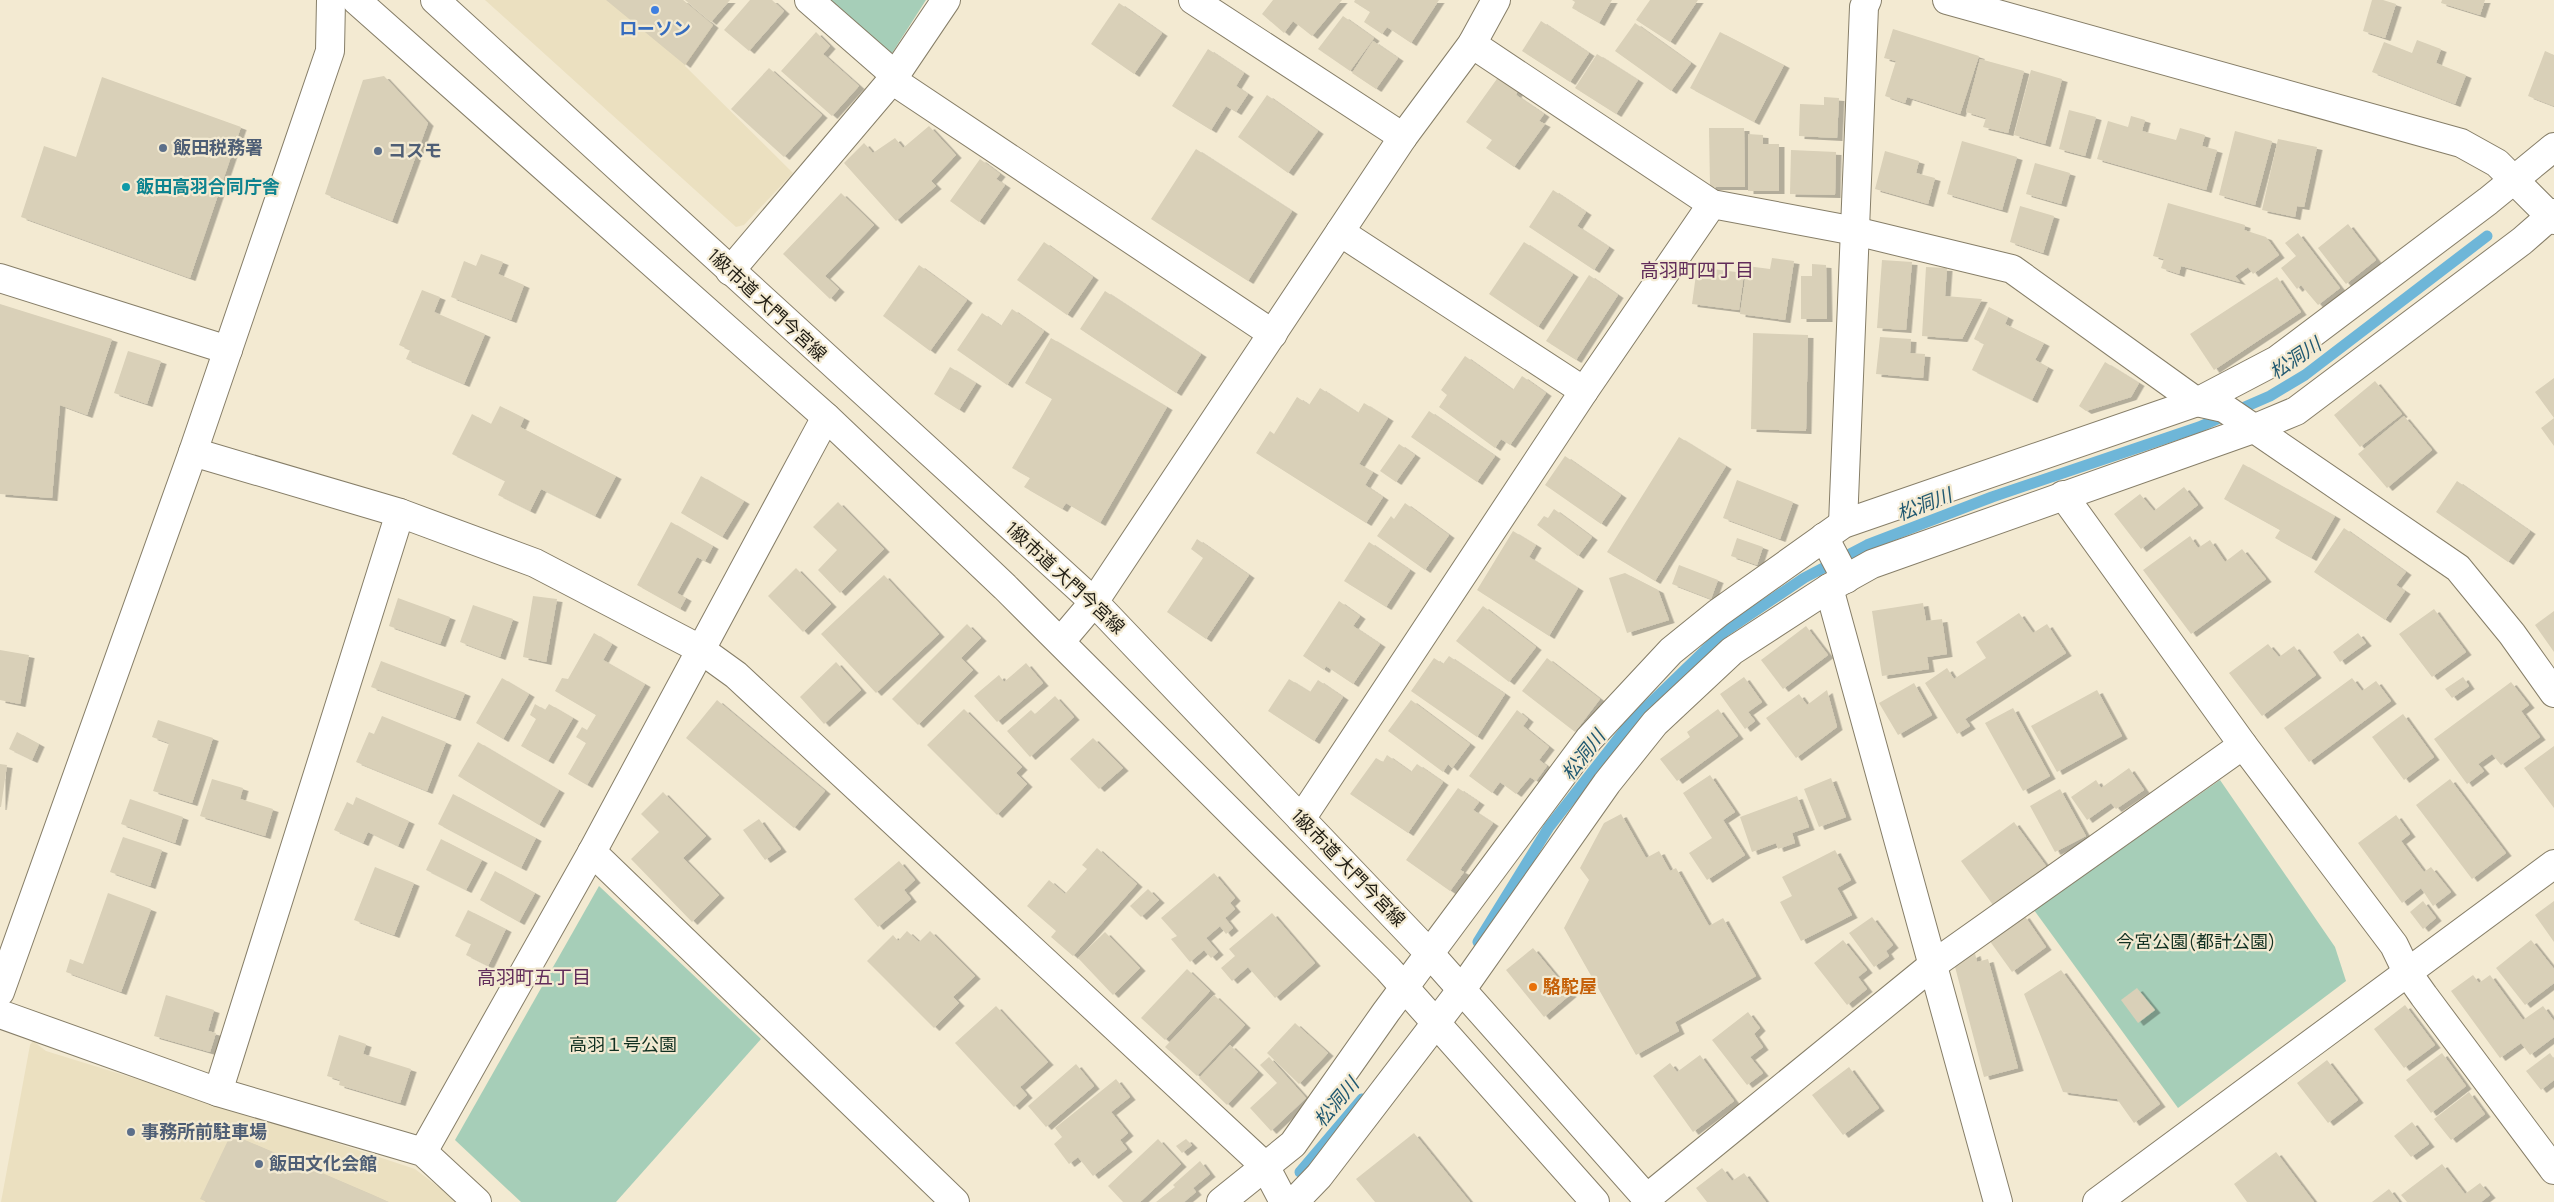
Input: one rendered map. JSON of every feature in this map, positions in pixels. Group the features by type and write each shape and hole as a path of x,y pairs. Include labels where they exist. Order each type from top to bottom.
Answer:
{"street":[{"path":"330,51 331,0"},
{"name":"1級市道 大門今宮線","path":"435,0 1094,602 1430,954 1648,1200"},
{"path":"809,0 894,78 1273,334"},
{"path":"730,271 894,78 946,0"},
{"path":"1193,0 1403,137"},
{"path":"1061,641 1094,602 1403,137 1472,44 1496,0"},
{"path":"1867,0 1864,7 1855,231 1836,558 1934,964 1998,1202"},
{"path":"1836,558 1872,564 2064,495 2240,420 2296,411 2553,216 2513,180 2497,162 2462,143 1947,0"},
{"path":"0,992 193,452 330,51 365,3 826,417 1061,641 1388,969 1595,1202"},
{"path":"1472,44 1712,204 1855,231 2012,270 2197,402 2240,420 2458,568 2512,634 2554,693"},
{"path":"1221,1202 1293,1144 1404,989 1589,739 1671,651 1718,613 1836,558 2197,402 2277,360 2554,147"},
{"path":"1301,819 1584,391 1712,204"},
{"path":"1340,232 1584,391"},
{"path":"0,278 228,350"},
{"path":"423,1152 592,852 826,417"},
{"path":"193,452 400,514 535,563 700,649 736,675 1265,1166 1284,1202"},
{"path":"2064,495 2243,745 2394,945 2407,972 2554,1170"},
{"path":"218,1092 400,514"},
{"path":"1294,1202 1319,1176 1462,989 1607,783 1655,723 1836,558"},
{"path":"1648,1200 1934,964 2243,745"},
{"path":"592,852 956,1202"},
{"path":"2097,1202 2554,864"},
{"path":"0,1014 218,1092 423,1152 477,1202"}],"shaded area":[{"path":"485,0 683,0 713,25 685,66 793,173 744,225 736,227"},
{"path":"33,1041 46,1051 240,1111 415,1169 458,1202 1,1202 30,1045"}],"green space":[{"path":"823,0 926,0 892,53 886,54"},
{"name":"今宮公園(都計公園)","path":"2220,780 2335,947 2346,981 2178,1108 2034,910"},
{"name":"高羽１号公園","path":"599,886 761,1039 616,1202 521,1202 455,1140"}],"building":[{"path":"606,0 683,0 713,25 685,65"},
{"path":"685,0 730,0 711,22"},
{"path":"750,0 772,0 784,11 749,51 724,30"},
{"path":"1273,0 1342,0 1312,36 1293,21 1284,33 1262,14"},
{"path":"1355,0 1439,0 1411,43 1387,27 1382,34 1364,22 1370,12 1354,2"},
{"path":"1572,0 1612,0 1599,23 1572,8 1575,2"},
{"path":"1650,0 1698,0 1670,42 1636,20"},
{"path":"2372,0 2383,0 2396,4 2385,38 2363,31"},
{"path":"2442,0 2485,0 2480,15 2441,3"},
{"path":"1119,3 1162,33 1134,74 1091,44"},
{"path":"1343,16 1374,38 1350,71 1318,49"},
{"path":"1541,21 1589,53 1570,82 1522,51"},
{"path":"1635,23 1691,63 1671,91 1615,51"},
{"path":"1893,29 1979,56 1960,114 1907,97 1905,103 1885,96 1896,61 1884,58"},
{"path":"816,32 830,46 823,54 859,86 832,116 781,71"},
{"path":"1720,32 1784,65 1754,122 1690,88"},
{"path":"2417,40 2441,49 2436,63 2466,75 2455,104 2372,72 2384,42 2412,53"},
{"path":"1373,41 1398,58 1376,89 1352,73"},
{"path":"1208,49 1244,73 1236,86 1248,94 1236,112 1226,106 1211,130 1172,106"},
{"path":"2545,51 2554,55 2554,106 2528,96"},
{"path":"1597,54 1638,80 1616,114 1575,88"},
{"path":"1980,59 2024,71 2008,133 1983,127 1986,118 1966,112"},
{"path":"769,68 822,115 784,157 731,109"},
{"path":"2031,70 2062,79 2045,144 2014,135"},
{"path":"384,76 428,123 392,221 325,194 363,80"},
{"path":"1499,76 1518,90 1516,95 1544,114 1539,121 1545,124 1514,167 1486,148 1492,140 1466,122"},
{"name":"飯田高羽合同庁舎","path":"102,77 241,127 190,278 21,217 44,146 76,157"},
{"path":"1267,95 1318,131 1288,173 1238,137"},
{"path":"1824,97 1839,98 1837,138 1799,136 1800,104 1824,105"},
{"path":"2069,110 2096,117 2085,156 2059,149"},
{"path":"2131,116 2145,120 2142,131 2176,140 2180,128 2205,135 2202,146 2217,150 2206,190 2097,159 2108,121 2128,127"},
{"path":"929,126 956,155 931,181 936,186 896,221 844,163 864,143 873,153 895,138 903,148"},
{"path":"1709,128 1744,128 1745,187 1710,187"},
{"path":"2235,131 2272,141 2255,205 2219,195"},
{"path":"1748,134 1763,135 1763,144 1779,144 1779,191 1748,191"},
{"path":"2278,139 2317,147 2304,207 2297,206 2295,217 2262,210"},
{"path":"1962,141 2017,157 2002,210 1947,194"},
{"path":"1196,149 1292,211 1248,281 1151,219"},
{"path":"1791,150 1836,152 1835,195 1790,194"},
{"path":"1885,151 1919,161 1916,173 1935,178 1928,204 1875,189"},
{"path":"980,159 1000,174 996,179 1005,185 979,222 950,201"},
{"path":"2035,163 2070,173 2061,204 2026,194"},
{"path":"1553,190 1586,212 1577,226 1609,247 1594,270 1529,227"},
{"path":"841,193 874,225 825,276 839,289 830,299 783,254"},
{"path":"2168,203 2245,225 2244,230 2266,237 2279,255 2253,274 2248,267 2235,276 2240,282 2181,266 2179,274 2161,268 2164,259 2153,256"},
{"path":"2020,206 2054,216 2043,253 2010,242"},
{"path":"2348,224 2376,260 2346,284 2318,248"},
{"path":"2298,233 2340,288 2318,305 2301,285 2297,289 2281,268 2296,256 2285,243"},
{"path":"1044,242 1093,277 1067,315 1017,280"},
{"path":"1524,242 1573,274 1538,327 1489,294"},
{"path":"481,254 503,262 498,274 524,285 511,320 451,297 464,261 476,266"},
{"path":"1772,258 1794,261 1785,320 1740,314 1747,266 1770,269"},
{"path":"1882,260 1912,262 1906,330 1877,328"},
{"path":"1812,264 1826,265 1827,319 1801,319 1801,276 1812,276"},
{"path":"919,265 967,300 930,351 883,316"},
{"path":"1697,267 1744,273 1739,310 1692,304"},
{"path":"1926,267 1947,268 1945,296 1982,299 1962,339 1922,336"},
{"path":"1589,275 1618,295 1576,360 1546,341"},
{"path":"2277,277 2301,312 2214,370 2190,334"},
{"path":"422,290 440,297 434,312 485,334 464,384 406,359 410,350 399,345"},
{"path":"1105,291 1201,354 1176,393 1080,329"},
{"path":"0,304 112,339 87,415 60,405 52,498 0,494"},
{"path":"1989,307 2008,317 2005,324 2044,343 2035,360 2048,367 2032,400 1972,370 1984,344 1974,339"},
{"path":"1012,309 1044,331 1007,385 957,350 982,313 1001,326"},
{"path":"1753,333 1808,335 1806,431 1751,429"},
{"path":"1880,337 1911,339 1910,353 1925,354 1923,378 1876,374"},
{"path":"1051,338 1167,407 1100,523 1066,503 1062,509 1024,487 1030,478 1012,468 1052,399 1025,383"},
{"path":"128,351 161,361 147,404 114,393"},
{"path":"1465,356 1513,390 1522,376 1546,393 1510,445 1501,439 1495,448 1439,407 1447,395 1441,390"},
{"path":"2105,362 2139,383 2131,397 2086,411 2079,406"},
{"path":"950,367 976,383 959,410 934,394"},
{"path":"2554,378 2554,418 2535,392"},
{"path":"2375,381 2402,414 2360,447 2334,415"},
{"path":"1320,388 1358,413 1364,403 1388,418 1359,464 1373,472 1365,485 1383,497 1366,523 1256,453 1270,431 1274,434 1297,397 1309,405"},
{"path":"500,406 524,418 520,427 616,476 595,516 541,489 530,511 498,495 505,481 452,454 472,414 491,424"},
{"path":"1429,411 1495,456 1477,482 1411,437"},
{"path":"2404,416 2432,450 2387,488 2358,454"},
{"path":"2554,418 2554,446 2541,428"},
{"path":"1679,437 1726,466 1655,581 1607,552"},
{"path":"1399,444 1415,455 1396,482 1380,471"},
{"path":"1565,456 1621,495 1601,524 1545,485"},
{"path":"2243,464 2335,516 2311,558 2275,538 2280,530 2224,499"},
{"path":"701,476 744,501 722,537 681,513"},
{"path":"1737,480 1793,502 1780,539 1723,518"},
{"path":"2457,481 2530,531 2508,562 2436,512"},
{"path":"2184,487 2198,505 2141,549 2114,514 2140,494 2154,511"},
{"path":"838,502 884,549 840,593 818,570 837,550 813,527"},
{"path":"1405,503 1449,535 1425,570 1377,536 1391,516 1394,519"},
{"path":"1554,509 1592,537 1578,556 1537,525 1544,516 1548,518"},
{"path":"671,522 713,546 705,561 697,557 677,593 686,598 680,609 637,585"},
{"path":"2344,528 2406,572 2396,585 2405,591 2385,620 2314,572"},
{"path":"1513,531 1536,545 1529,557 1578,588 1549,636 1477,590"},
{"path":"2190,536 2198,548 2210,540 2225,562 2242,549 2266,579 2191,634 2143,570"},
{"path":"1737,538 1763,547 1757,565 1731,556"},
{"path":"1197,539 1249,575 1206,639 1167,612 1203,558 1191,549"},
{"path":"1369,542 1410,570 1386,607 1344,581"},
{"path":"1679,565 1718,580 1711,599 1672,584"},
{"path":"796,568 831,604 803,632 768,596"},
{"path":"1625,573 1658,590 1669,620 1627,633 1609,578"},
{"path":"884,575 939,634 876,693 821,634"},
{"path":"533,596 557,599 546,662 523,657"},
{"path":"398,598 450,617 440,644 389,626"},
{"path":"1339,601 1360,616 1353,626 1380,644 1353,684 1326,666 1324,670 1303,656"},
{"path":"1923,603 1926,621 1942,619 1947,654 1927,657 1929,669 1882,676 1872,611"},
{"path":"473,605 513,619 500,657 460,642"},
{"path":"1483,606 1536,647 1509,682 1456,641"},
{"path":"2434,609 2466,652 2432,677 2399,634"},
{"path":"2554,611 2554,652 2535,625"},
{"path":"2019,613 2033,633 2047,624 2066,653 1965,719 1970,726 1957,734 1925,683 1947,668 1954,679 1986,658 1976,642"},
{"path":"967,624 981,638 961,658 973,670 918,725 892,699"},
{"path":"1806,626 1828,655 1783,689 1761,660"},
{"path":"594,633 612,644 603,660 645,684 587,785 568,774 586,743 576,737 582,727 587,730 596,715 555,691 562,678 568,679"},
{"path":"2358,633 2366,643 2340,662 2333,652"},
{"path":"2268,644 2279,657 2294,646 2316,675 2262,716 2229,673"},
{"path":"0,650 29,655 20,704 0,700"},
{"path":"1449,656 1505,694 1477,737 1411,691 1434,658 1443,664"},
{"path":"1547,658 1600,699 1575,732 1522,691"},
{"path":"381,661 465,693 455,718 371,687"},
{"path":"836,662 861,690 824,724 800,697"},
{"path":"1026,663 1043,683 997,722 974,696 999,675 1004,682"},
{"path":"1744,677 1762,702 1748,712 1755,721 1745,729 1720,694"},
{"path":"2463,677 2469,686 2452,698 2445,689"},
{"path":"502,678 529,694 503,739 476,723"},
{"path":"2352,678 2362,691 2376,681 2391,701 2309,762 2284,728"},
{"path":"1289,679 1310,692 1318,680 1343,697 1314,741 1268,711"},
{"path":"2511,682 2529,705 2521,711 2540,737 2501,765 2492,754 2478,764 2484,771 2467,784 2434,739"},
{"path":"1914,683 1932,715 1898,735 1879,703"},
{"path":"1827,690 1837,727 1796,758 1766,718 1799,694 1807,705"},
{"path":"2097,690 2122,736 2057,772 2031,726"},
{"path":"1055,696 1074,717 1030,757 1007,731 1031,710 1035,714"},
{"path":"717,700 825,791 794,828 686,738"},
{"path":"1411,700 1470,744 1452,768 1448,764 1443,772 1388,731"},
{"path":"535,704 545,710 549,704 573,718 548,761 521,746 536,719 530,715"},
{"path":"2013,708 2050,776 2023,791 1985,723"},
{"path":"964,709 1022,767 1016,773 1027,784 997,815 927,745"},
{"path":"1718,709 1738,736 1677,781 1660,759 1690,737 1687,732"},
{"path":"1517,710 1528,719 1523,726 1549,747 1539,760 1547,766 1536,781 1530,777 1516,794 1500,782 1492,793 1469,776"},
{"path":"2403,714 2434,757 2404,780 2372,737"},
{"path":"382,716 446,742 427,791 356,762 369,732 374,734"},
{"path":"158,720 213,738 192,803 153,791 169,743 152,737"},
{"path":"17,732 39,744 32,760 9,749"},
{"path":"1093,738 1123,768 1099,789 1070,759"},
{"path":"478,742 559,790 539,825 458,776"},
{"path":"2554,746 2554,808 2524,768"},
{"path":"1387,755 1411,772 1417,764 1443,782 1408,833 1350,794 1376,758 1383,762"},
{"path":"0,764 7,765 1,807 0,807"},
{"path":"2129,768 2144,790 2116,809 2111,803 2087,820 2071,797 2096,780 2101,788"},
{"path":"1710,775 1735,812 1723,820 1745,855 1707,880 1689,853 1712,838 1683,793"},
{"path":"1831,778 1846,817 1819,827 1804,789"},
{"path":"212,779 243,788 240,799 273,809 265,836 200,816"},
{"path":"2450,779 2506,853 2472,879 2416,805"},
{"path":"1458,788 1479,802 1473,810 1493,823 1460,870 1464,872 1450,891 1406,860"},
{"path":"2060,789 2086,836 2055,852 2030,806"},
{"path":"663,792 706,836 683,858 719,895 692,922 631,859 659,832 641,814"},
{"path":"453,794 536,838 521,868 438,824"},
{"path":"1797,796 1809,827 1792,833 1795,843 1778,849 1776,843 1752,852 1740,817"},
{"path":"356,797 409,821 398,846 368,832 363,843 334,830 347,802 353,805"},
{"path":"130,799 183,817 175,843 121,824"},
{"path":"1621,814 1646,858 1659,851 1670,871 1676,868 1709,926 1723,918 1756,976 1675,1022 1679,1031 1636,1055 1564,928 1589,880 1580,868 1604,823"},
{"path":"2396,815 2410,834 2401,841 2424,872 2431,867 2451,892 2433,906 2421,888 2402,903 2358,843"},
{"path":"759,819 781,849 765,860 743,830"},
{"path":"2014,822 2046,866 1993,905 1961,861"},
{"path":"123,837 162,850 150,886 110,872"},
{"path":"441,839 482,860 466,890 426,870"},
{"path":"1097,848 1137,884 1073,956 1051,937 1056,931 1027,906 1049,880 1065,894 1087,869 1082,865"},
{"path":"1835,850 1851,880 1837,888 1852,915 1801,941 1780,902 1792,896 1782,877"},
{"path":"899,861 915,880 904,890 911,899 878,927 854,899"},
{"path":"375,867 414,883 394,935 354,920"},
{"path":"495,871 535,893 519,922 480,900"},
{"path":"1214,873 1235,898 1230,903 1235,909 1225,918 1233,928 1226,934 1220,926 1206,938 1218,952 1211,958 1204,950 1190,962 1171,939 1177,936 1161,918"},
{"path":"1148,889 1159,900 1141,917 1130,906"},
{"path":"108,893 151,909 121,992 66,972 70,959 83,964"},
{"path":"2423,901 2436,918 2423,929 2410,912"},
{"path":"2554,901 2554,942 2535,915"},
{"path":"468,910 506,929 488,966 466,955 471,944 455,936"},
{"path":"1272,913 1315,963 1275,998 1248,967 1232,981 1221,968 1235,956 1229,949"},
{"path":"2024,915 2046,947 2012,972 1989,940"},
{"path":"1872,917 1893,945 1886,951 1889,956 1874,967 1849,933"},
{"path":"907,931 919,942 930,931 975,976 953,997 959,1003 934,1028 867,961 893,935 898,941"},
{"path":"1105,932 1140,968 1113,995 1078,958"},
{"path":"1843,940 1867,970 1858,977 1867,989 1847,1005 1814,963"},
{"path":"2531,940 2554,969 2554,983 2525,1005 2496,968"},
{"path":"1533,948 1571,994 1544,1017 1506,970"},
{"path":"1975,953 1977,962 1988,959 2018,1068 1984,1077 1954,963"},
{"path":"1187,969 1210,991 1165,1040 1141,1018"},
{"path":"2061,970 2160,1104 2134,1123 2117,1099 2063,1092 2024,994"},
{"path":"2473,975 2479,983 2490,975 2523,1020 2543,1006 2554,1021 2554,1037 2530,1055 2521,1043 2500,1058 2451,991"},
{"path":"2137,988 2155,1010 2138,1023 2121,1000"},
{"path":"166,995 214,1010 208,1031 216,1033 210,1052 154,1036"},
{"path":"1214,995 1245,1025 1197,1076 1165,1047"},
{"path":"2405,1005 2435,1045 2404,1068 2374,1029"},
{"path":"996,1006 1048,1062 1020,1087 1027,1095 1014,1107 955,1043"},
{"path":"1748,1012 1760,1028 1754,1034 1763,1047 1750,1057 1763,1073 1747,1085 1712,1040"},
{"path":"1295,1023 1328,1053 1299,1084 1267,1053"},
{"path":"339,1035 366,1044 363,1054 411,1069 400,1103 339,1085 340,1080 327,1076"},
{"path":"1230,1045 1258,1072 1227,1105 1199,1078"},
{"path":"2442,1053 2466,1086 2431,1113 2406,1080"},
{"path":"2550,1053 2554,1059 2554,1080 2541,1090 2526,1071"},
{"path":"1700,1055 1734,1101 1693,1132 1653,1076 1670,1063 1677,1072"},
{"path":"1269,1057 1306,1098 1271,1131 1250,1108 1277,1083 1260,1065"},
{"path":"2327,1060 2358,1100 2328,1123 2297,1083"},
{"path":"1076,1064 1094,1086 1046,1127 1028,1106"},
{"path":"1849,1067 1879,1108 1843,1135 1812,1095"},
{"path":"1116,1079 1130,1097 1111,1112 1128,1133 1120,1140 1127,1149 1093,1176 1078,1157 1069,1164 1054,1144 1062,1137 1055,1128"},
{"path":"2469,1092 2485,1114 2451,1140 2434,1119"},
{"path":"2412,1122 2429,1144 2411,1157 2394,1136"},
{"path":"1414,1133 1470,1202 1375,1202 1356,1179"},
{"name":"飯田文化会館","path":"231,1134 389,1202 207,1202 200,1199"},
{"path":"1158,1139 1181,1164 1140,1202 1123,1202 1108,1186"},
{"path":"1186,1139 1192,1145 1182,1153 1176,1146"},
{"path":"2276,1152 2314,1202 2247,1202 2234,1184"},
{"path":"1200,1161 1210,1174 1193,1188 1196,1192 1184,1202 1156,1202 1175,1187 1173,1185"},
{"path":"2442,1164 2465,1194 2480,1183 2490,1195 2481,1202 2407,1202 2401,1195"},
{"path":"1722,1168 1732,1181 1744,1173 1766,1202 1707,1202 1696,1188"},
{"path":"2389,1189 2399,1202 2372,1202"}],"waterway":[{"name":"松洞川","path":"1478,942 1549,827 1632,721 1724,632 1804,578 1867,545 1992,497 2199,427 2270,396 2305,375 2487,236"},
{"name":"松洞川","path":"1300,1172 1362,1099"}],"place":[{"name":"ローソン","path":"655,10"},
{"name":"飯田税務署","path":"163,148"},
{"name":"コスモ","path":"378,151"},
{"name":"飯田高羽合同庁舎","path":"126,187"},
{"name":"駱駝屋","path":"1533,987"},
{"name":"事務所前駐車場","path":"131,1132"},
{"name":"飯田文化会館","path":"259,1164"}],"district":[{"name":"高羽町四丁目","path":"1697,270"},
{"name":"高羽町五丁目","path":"534,977"}]}
